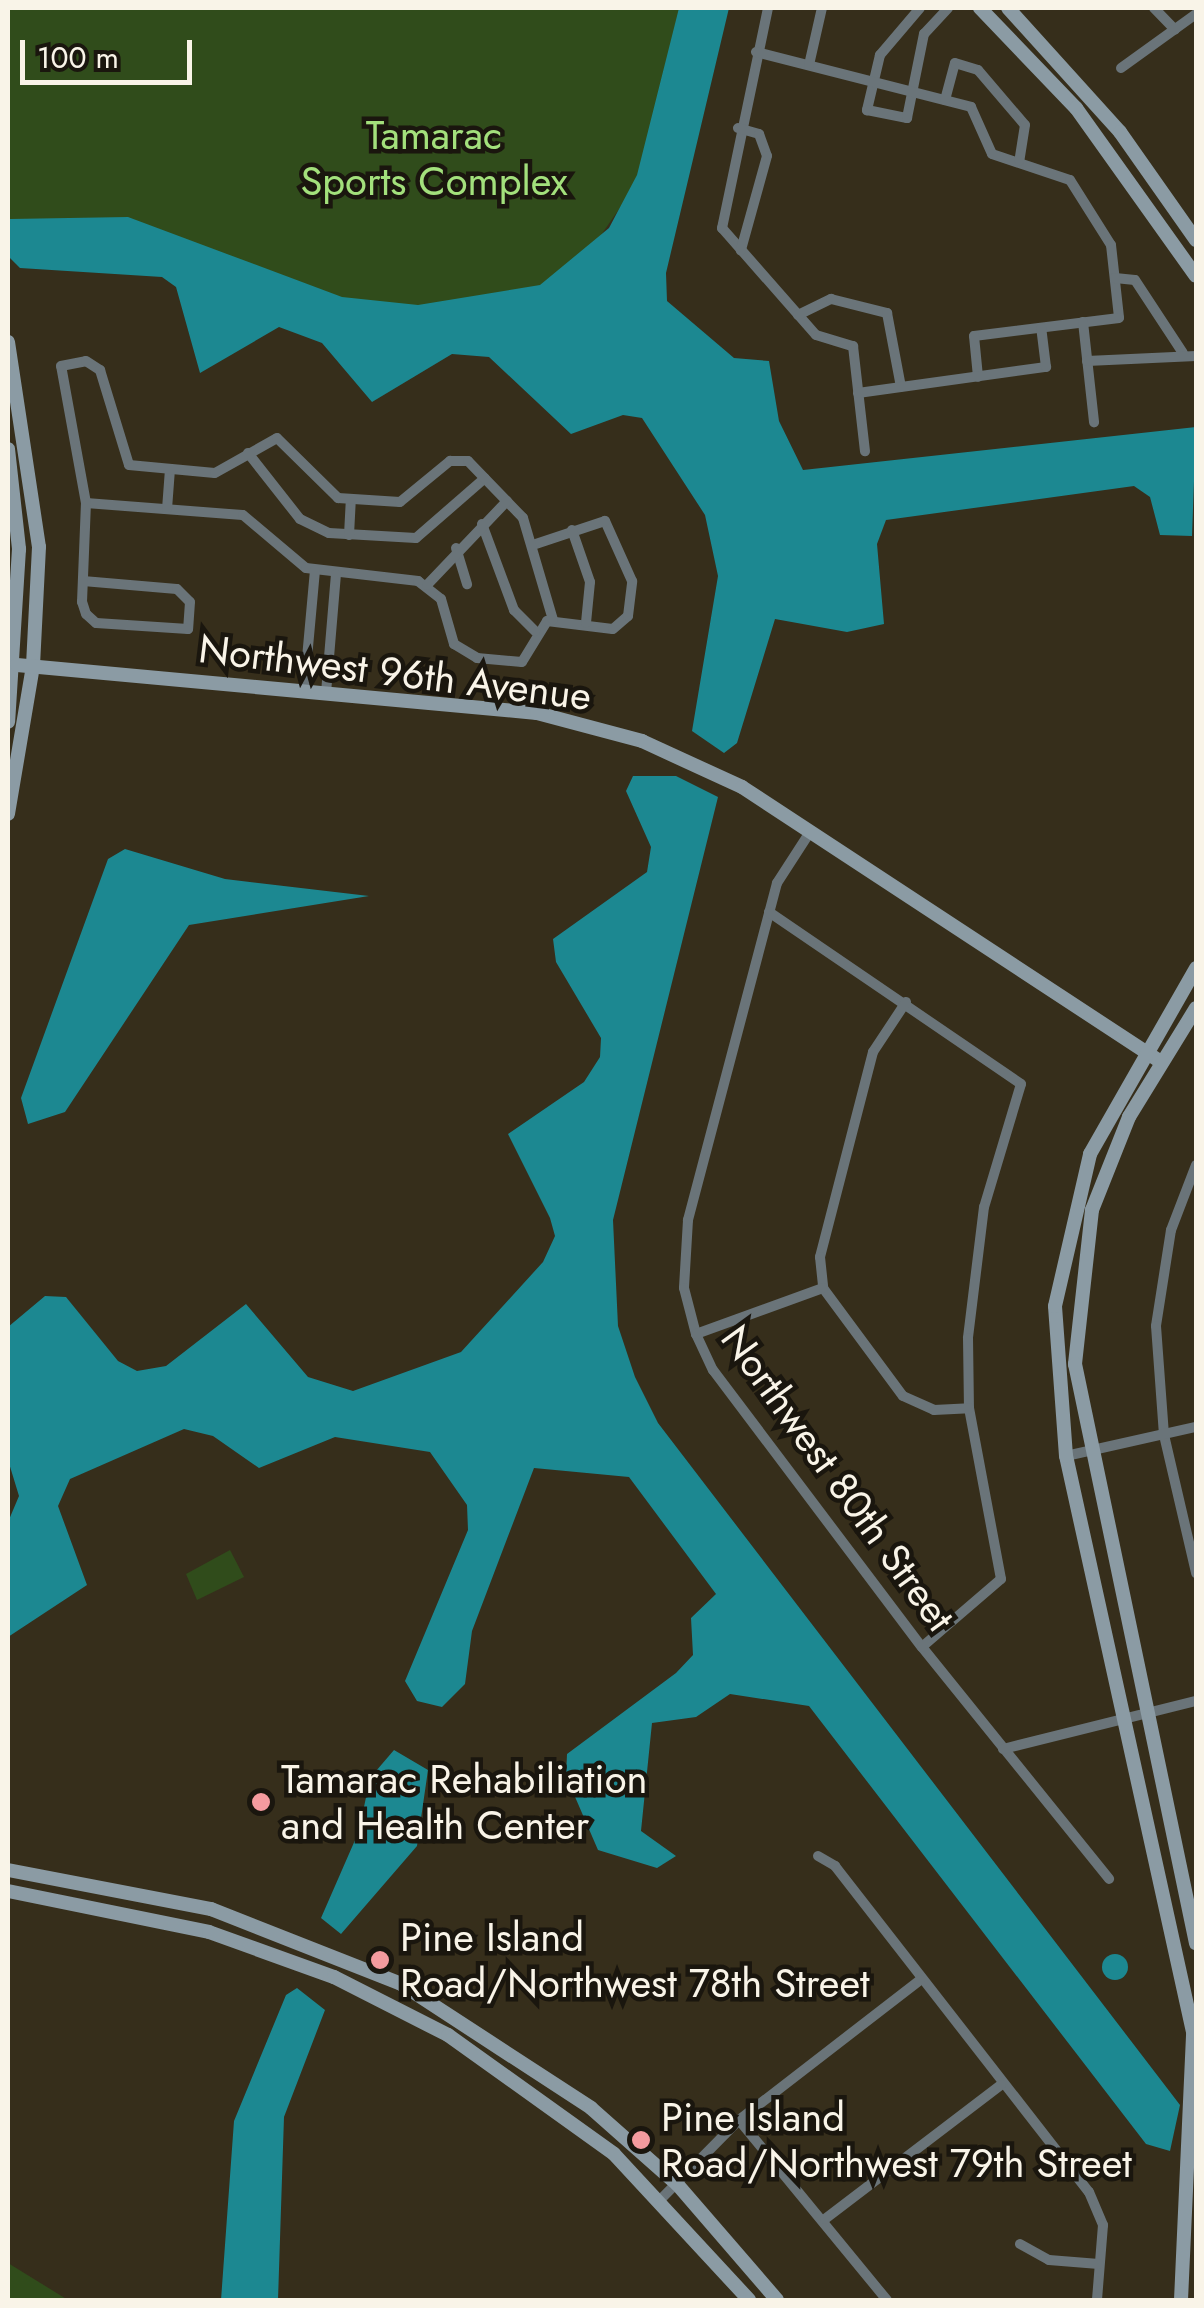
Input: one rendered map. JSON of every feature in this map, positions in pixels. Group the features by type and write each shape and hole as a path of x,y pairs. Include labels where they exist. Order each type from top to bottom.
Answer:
{"street":[{"path":"768,8 738,128 722,228 816,335 853,346 865,451"},
{"path":"809,65 822,8"},
{"path":"920,8 880,55 867,110 908,118 924,34 948,8"},
{"path":"980,8 1076,108 1196,276"},
{"path":"1008,8 1120,132 1196,240"},
{"path":"1154,8 1174,30"},
{"path":"1121,68 1196,14"},
{"path":"756,52 945,100 984,118 992,154 1070,180 1111,245 1120,318 974,336 978,377"},
{"path":"945,100 955,63 978,70 1026,125 1018,161"},
{"path":"738,128 759,134 767,156 742,250"},
{"path":"1115,278 1135,280 1183,353"},
{"path":"798,316 830,299 887,313 901,387"},
{"path":"1084,322 1094,422"},
{"path":"858,393 1046,367 1040,328"},
{"path":"8,342 39,547 33,666 8,814"},
{"path":"1088,360 1183,353 1196,356"},
{"path":"83,582 177,589 190,602 188,629 96,623 86,614 83,582 86,502 61,366 86,361 100,370 121,459 215,473 266,439 286,441 328,492 400,502 459,459 507,501 536,544 553,620"},
{"path":"8,449 12,664 8,722"},
{"path":"248,453 300,518 348,535 425,534 485,478"},
{"path":"168,509 170,469"},
{"path":"348,535 350,498"},
{"path":"427,585 456,548 507,501"},
{"path":"86,502 256,519 315,570 427,585"},
{"path":"427,585 461,652 522,662 534,631 553,620 613,629 628,616 632,581 605,521 536,544"},
{"path":"482,524 514,610 534,631"},
{"path":"572,530 590,582 586,623"},
{"path":"456,548 467,584"},
{"path":"304,690 315,570"},
{"path":"326,692 336,574"},
{"path":"311,614 332,617"},
{"name":"Northwest 96th Avenue","path":"12,664 326,692 591,724 694,762 810,832 1161,1062"},
{"name":"Northwest 80th Street","path":"810,832 769,912 688,1220 684,1288 696,1334 713,1370 922,1647 1109,1879"},
{"path":"769,912 1022,1084 972,1278 969,1408 1001,1578 922,1647"},
{"path":"1181,2300 1193,2032 1066,1456 1054,1364 1062,1258 1090,1154 1142,1050 1196,968"},
{"path":"906,1002 873,1052 820,1257 823,1288 903,1396 934,1410 969,1408"},
{"path":"1196,1008 1161,1062 1110,1160 1081,1260 1075,1364 1087,1452 1196,1943"},
{"path":"1196,1166 1162,1281 1164,1434 1196,1566"},
{"path":"696,1334 823,1288"},
{"path":"1066,1456 1196,1428"},
{"path":"1003,1749 1196,1701"},
{"path":"818,1856 836,1866 1100,2210 1097,2300"},
{"path":"8,1870 211,1909 348,1958 493,2037 676,2184 777,2300"},
{"path":"8,1892 141,1912 334,1976 496,2065 661,2199 749,2300"},
{"path":"661,2199 739,2120 920,1980"},
{"path":"824,2219 1002,2085"},
{"path":"739,2120 824,2219 886,2300"},
{"path":"1020,2244 1050,2260 1099,2264"}],"green space":[{"name":"Tamarac Sports Complex","path":"8,8 683,8 640,179 576,271 500,305 399,312 8,219"},
{"path":"230,1550 244,1577 197,1600 186,1574"},
{"path":"8,2263 68,2300 8,2300"}],"water":[{"path":"679,8 729,8 666,273 667,301 734,358 769,361 779,421 803,470 1196,427 1192,536 1160,535 1150,497 1134,486 886,520 877,544 884,624 847,632 775,619 737,743 724,753 692,731 718,576 705,515 642,418 623,415 571,434 489,357 452,354 372,402 322,343 279,327 200,373 176,287 162,277 20,268 8,256 10,219 128,217 342,297 418,305 540,285 609,228 637,175"},
{"path":"633,776 676,776 718,797 613,1220 618,1326 635,1377 658,1423 1180,2105 1170,2151 1146,2144 809,1706 730,1694 696,1717 652,1723 641,1831 676,1856 657,1868 598,1850 566,1776 567,1754 676,1673 693,1655 691,1618 716,1594 629,1477 534,1468 472,1631 465,1684 442,1707 417,1701 405,1681 468,1530 467,1505 430,1452 335,1437 259,1468 213,1436 184,1429 70,1479 58,1506 87,1585 8,1637 8,1522 19,1496 8,1460 8,1327 45,1296 66,1297 118,1361 137,1371 166,1366 246,1304 308,1377 353,1391 461,1352 543,1262 555,1236 508,1134 584,1082 600,1057 601,1038 556,962 553,939 647,872 651,847 626,791"},
{"path":"125,849 225,879 369,896 189,925 65,1112 28,1124 21,1098 108,859"},
{"path":"394,1750 428,1770 417,1846 341,1934 321,1918 359,1831 370,1778"},
{"path":"1115,1954 1124,1958 1128,1967 1124,1976 1115,1980 1106,1976 1102,1967 1106,1958"},
{"path":"297,1988 325,2010 284,2117 278,2300 221,2300 234,2121 286,1995"}],"place":[{"name":"Tamarac Rehabiliation and Health Center","path":"261,1802"},
{"name":"Pine Island Road/Northwest 78th Street","path":"380,1960"},
{"name":"Pine Island Road/Northwest 79th Street","path":"641,2140"}]}
